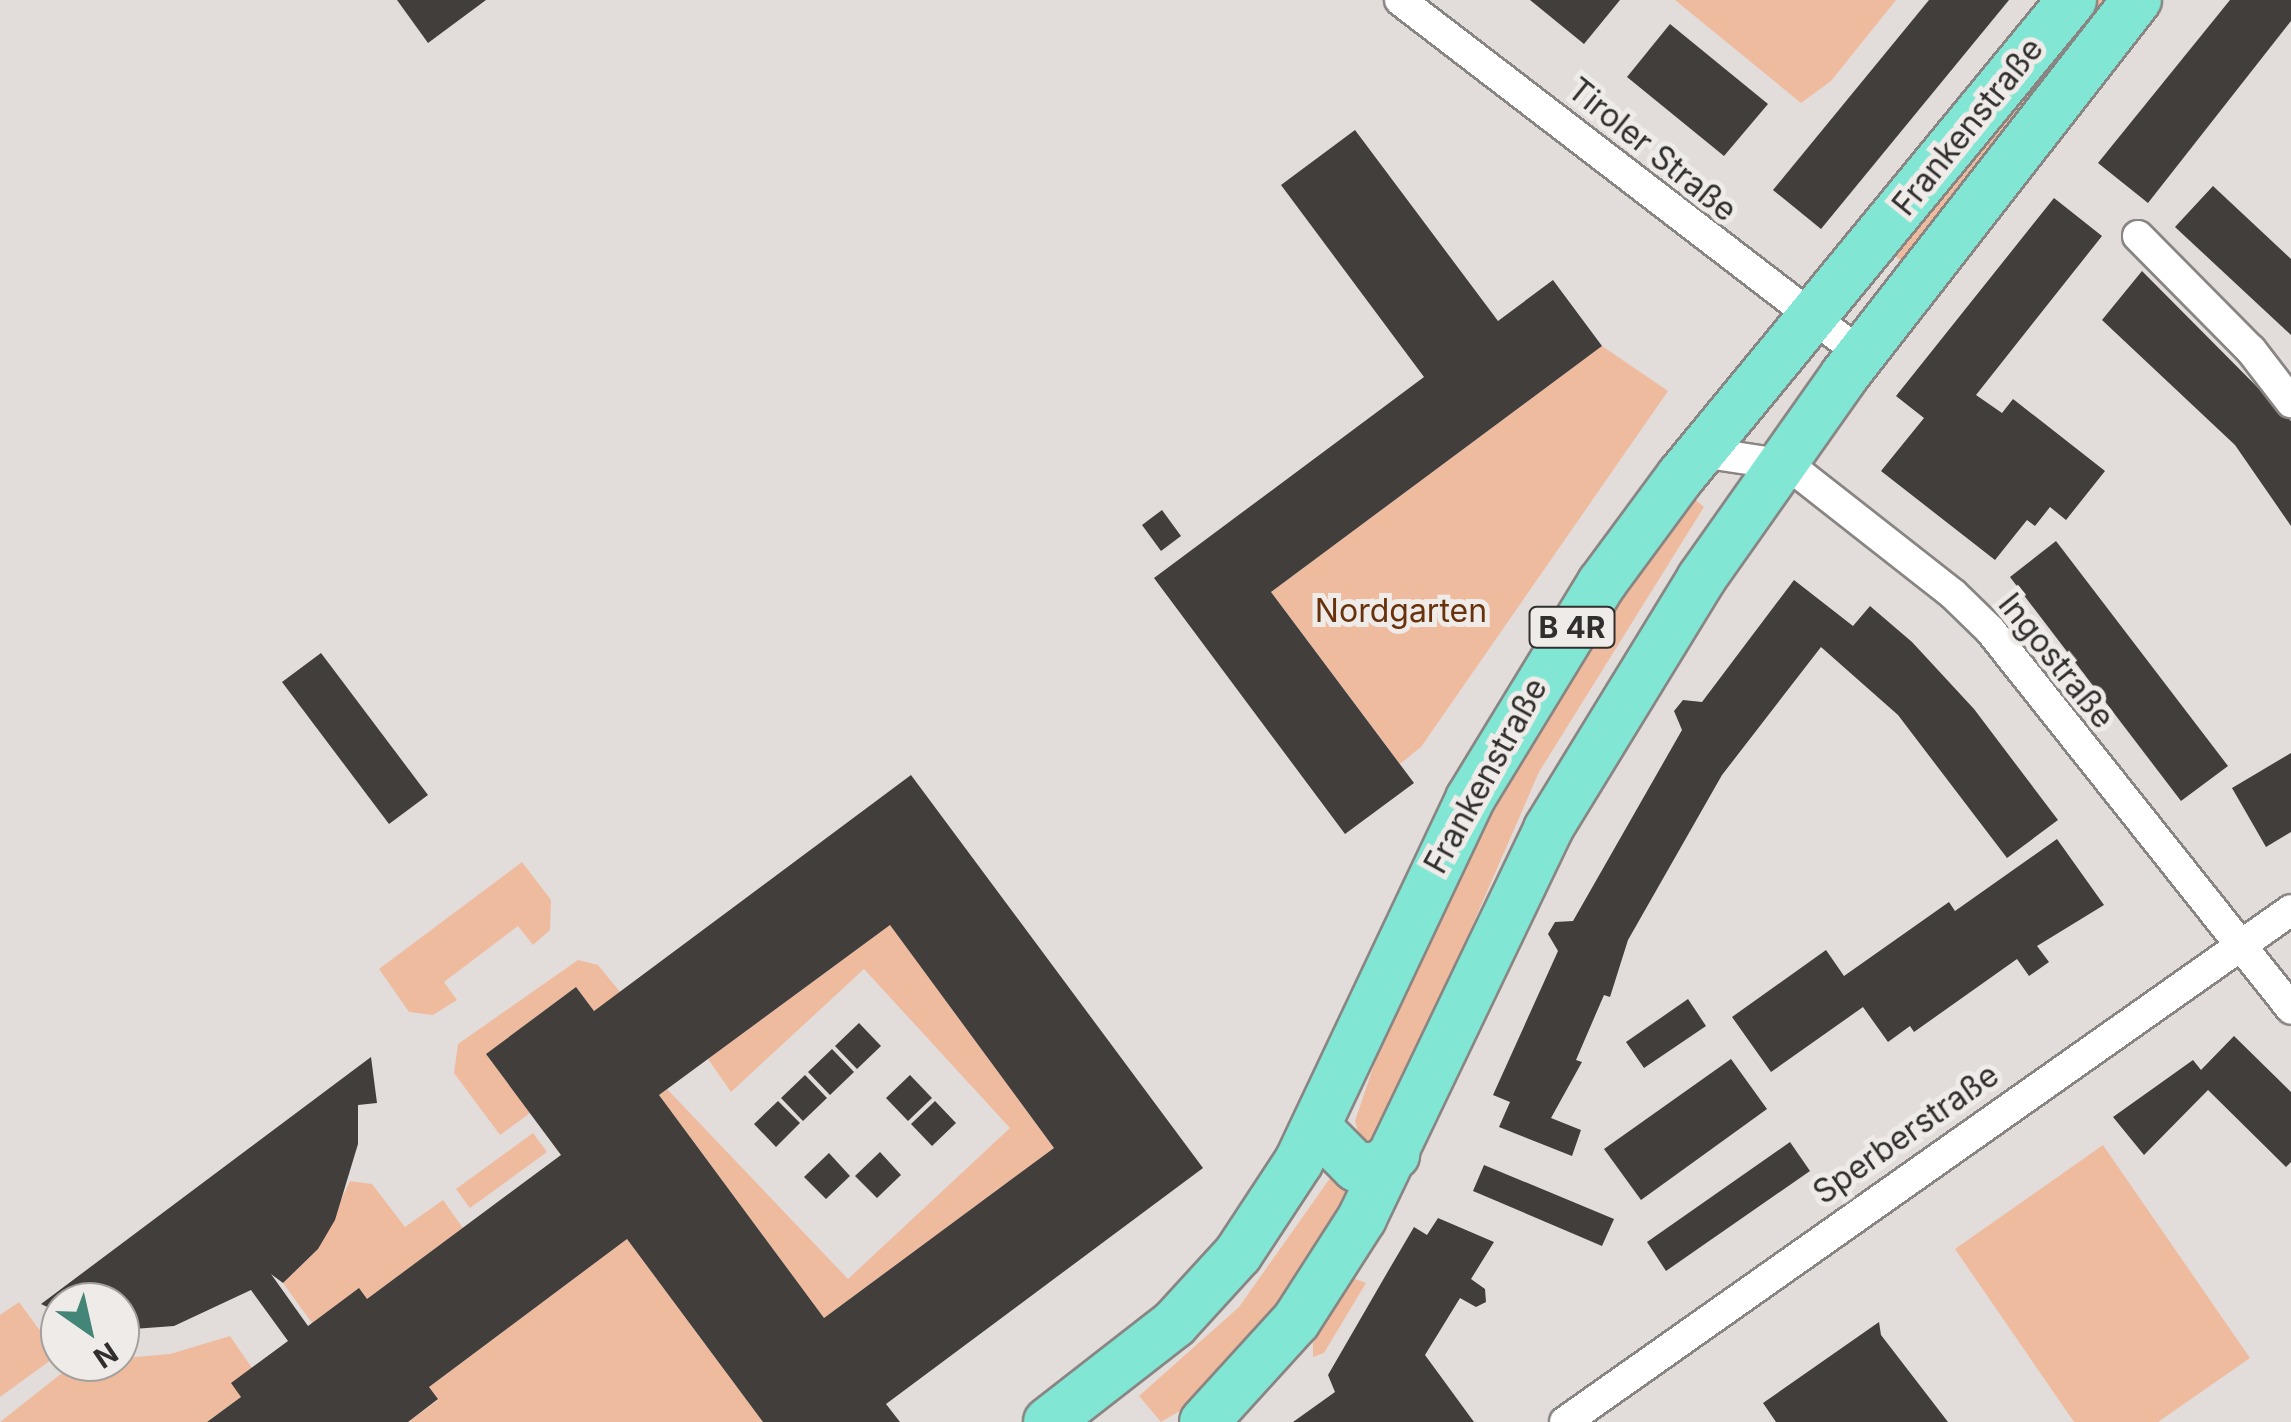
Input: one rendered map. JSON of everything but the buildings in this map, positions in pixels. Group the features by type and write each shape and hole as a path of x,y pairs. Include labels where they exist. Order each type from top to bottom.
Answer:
{"main road":[{"name":"Frankenstraße","path":"1048,1422 1198,1302 1261,1222 1316,1127 1419,896 1492,758 1602,582 1700,452 2072,0"},
{"name":"Frankenstraße","path":"1204,1422 1304,1308 1395,1155 1485,953 1572,786 1780,464 2137,0"},
{"path":"1316,1127 1356,1167 1377,1166 1395,1155"}],"street":[{"name":"Tiroler Straße","path":"1400,0 1862,354"},
{"path":"2138,236 2251,350 2291,402"},
{"path":"1700,452 1780,464"},
{"name":"Ingostraße","path":"1780,464 1896,544 1990,630 2291,1009"},
{"name":"Sperberstraße","path":"1565,1422 2239,942 2291,910"}],"green space":[{"path":"1675,0 1896,0 1831,81 1801,103"},
{"path":"2094,0 2110,0 1904,263 1890,252"},
{"name":"Nordgarten","path":"1602,346 1668,391 1421,747 1400,764 1271,592"},
{"path":"1691,496 1704,507 1539,772 1382,1133 1369,1146 1361,1143 1355,1121 1412,952 1587,633"},
{"path":"522,862 551,900 550,930 533,945 518,926 444,982 457,1000 433,1015 409,1012 379,969"},
{"path":"890,925 1054,1148 824,1318 659,1095 667,1089 848,1279 1010,1128 864,969 731,1092 708,1059"},
{"path":"578,960 598,965 620,992 594,1011 576,987 486,1054 530,1113 500,1135 454,1073 458,1044"},
{"path":"533,1133 547,1152 470,1208 456,1189"},
{"path":"2103,1145 2250,1358 2158,1422 2074,1422 1955,1249"},
{"path":"1333,1174 1354,1189 1267,1325 1188,1406 1161,1422 1139,1396 1239,1307"},
{"path":"350,1181 372,1184 405,1227 443,1200 463,1228 367,1299 358,1289 312,1323 283,1283 318,1249"},
{"path":"627,1239 763,1422 408,1422 438,1400 429,1387"},
{"path":"1353,1278 1366,1283 1324,1353 1313,1357 1313,1343"},
{"path":"19,1302 40,1331 40,1368 0,1397 0,1315"},
{"path":"230,1336 252,1368 241,1397 207,1422 0,1422 51,1382 140,1382 140,1357 170,1354"}]}
